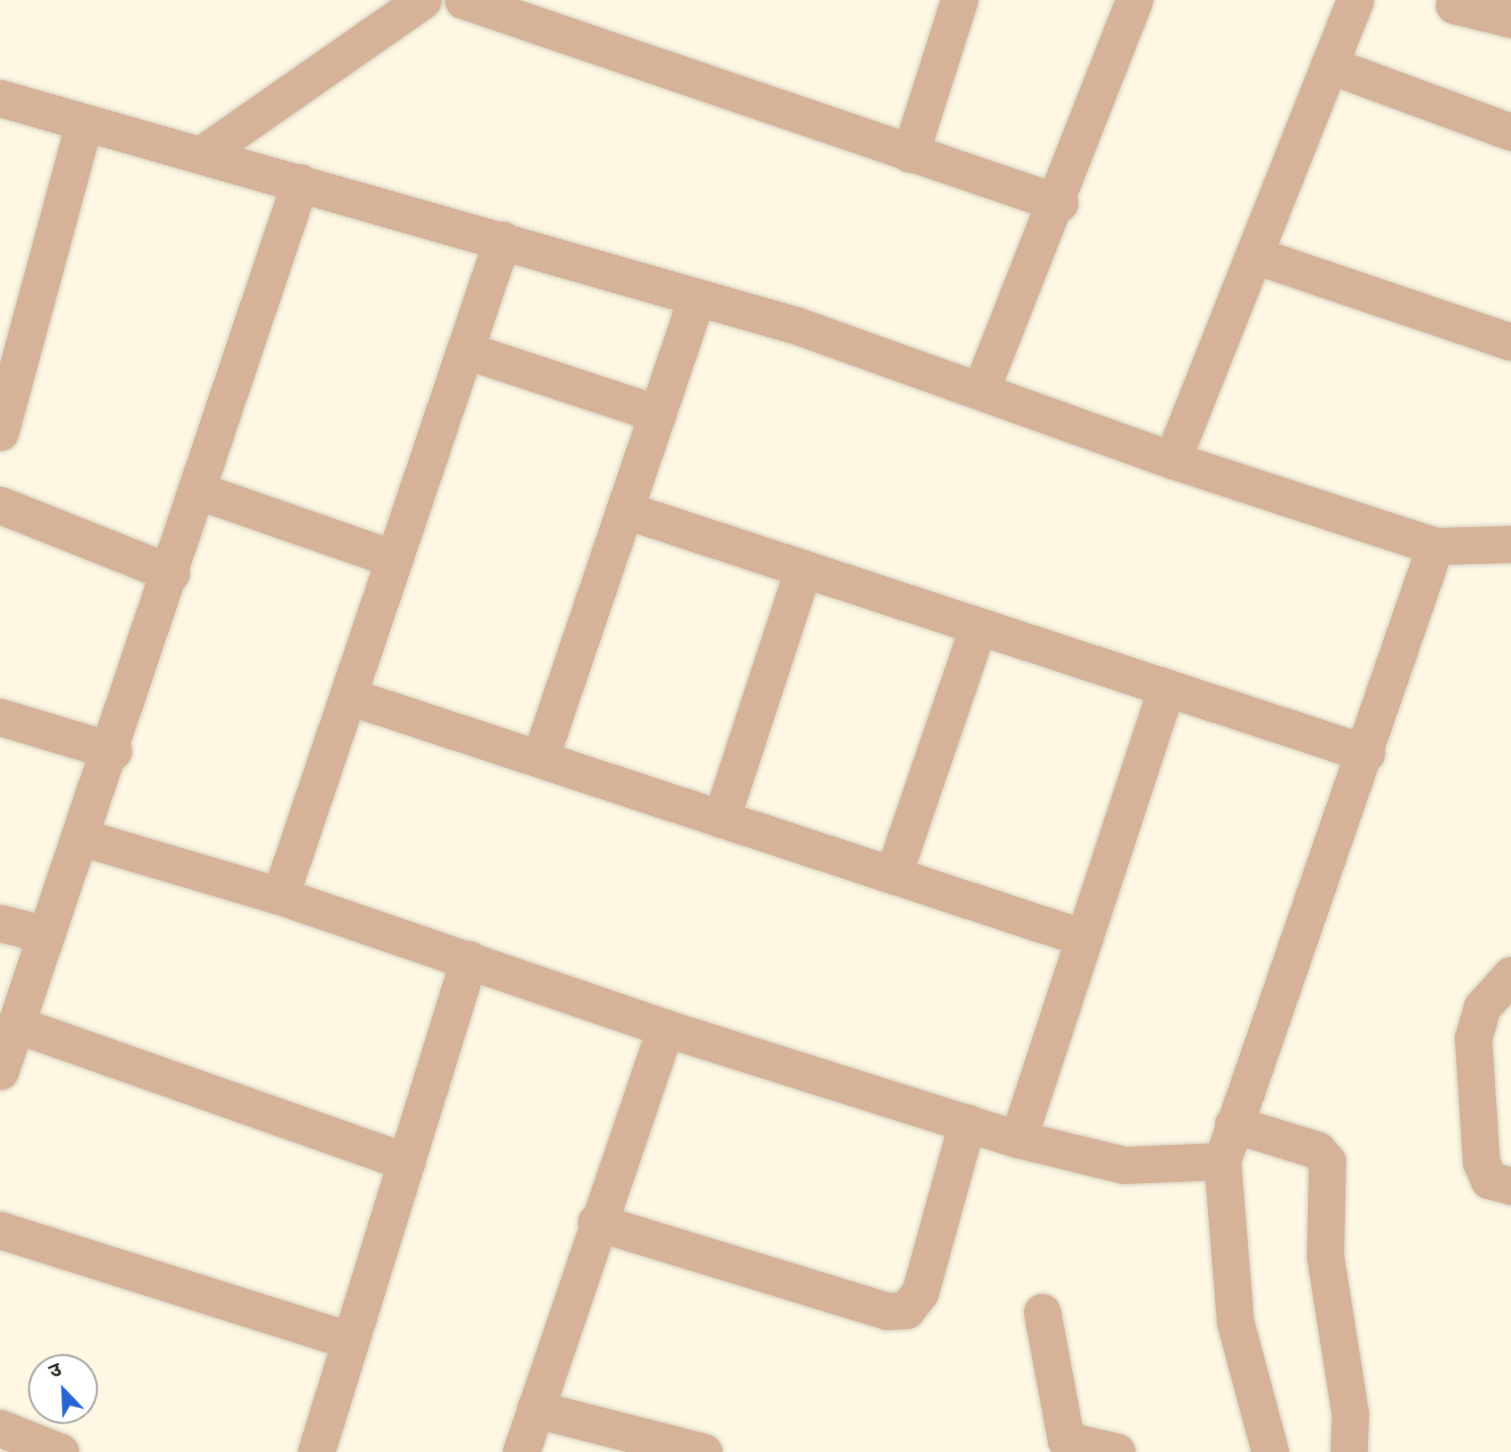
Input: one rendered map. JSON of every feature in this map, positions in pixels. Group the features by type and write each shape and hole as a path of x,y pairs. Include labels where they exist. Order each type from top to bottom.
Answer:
{"street":[{"path":"202,154 424,0"},
{"path":"463,0 1059,203"},
{"path":"910,154 959,0"},
{"path":"981,390 1059,203 1134,0"},
{"path":"1172,460 1355,0"},
{"path":"1454,5 1511,19"},
{"path":"1329,65 1511,132"},
{"path":"0,97 697,297 981,390 1172,460 1435,546 1511,544"},
{"path":"0,432 84,123"},
{"path":"0,1071 44,934 84,838 300,182"},
{"path":"280,896 502,240"},
{"path":"1254,255 1511,342"},
{"path":"540,758 697,297"},
{"path":"465,350 658,414"},
{"path":"197,490 394,559"},
{"path":"0,505 171,573"},
{"path":"625,510 1366,752"},
{"path":"1270,1452 1235,1321 1222,1161 1366,752 1435,546"},
{"path":"721,819 803,569"},
{"path":"893,875 978,627"},
{"path":"1018,1139 1166,688"},
{"path":"348,695 1084,938"},
{"path":"0,717 113,751"},
{"path":"84,838 280,896 665,1028 1018,1139 1124,1165 1222,1161"},
{"path":"0,923 44,934"},
{"path":"316,1452 348,1340 469,959"},
{"path":"1511,975 1482,1007 1473,1038 1484,1173 1511,1186"},
{"path":"15,1024 406,1162"},
{"path":"521,1452 596,1222 665,1028"},
{"path":"596,1222 887,1311 906,1310 920,1292 967,1122"},
{"path":"1233,1124 1317,1150 1327,1161 1325,1256 1349,1402 1349,1452"},
{"path":"0,1230 348,1340"},
{"path":"1042,1312 1066,1440 1117,1452"},
{"path":"535,1409 659,1446 704,1452"},
{"path":"0,1428 60,1452"}]}
